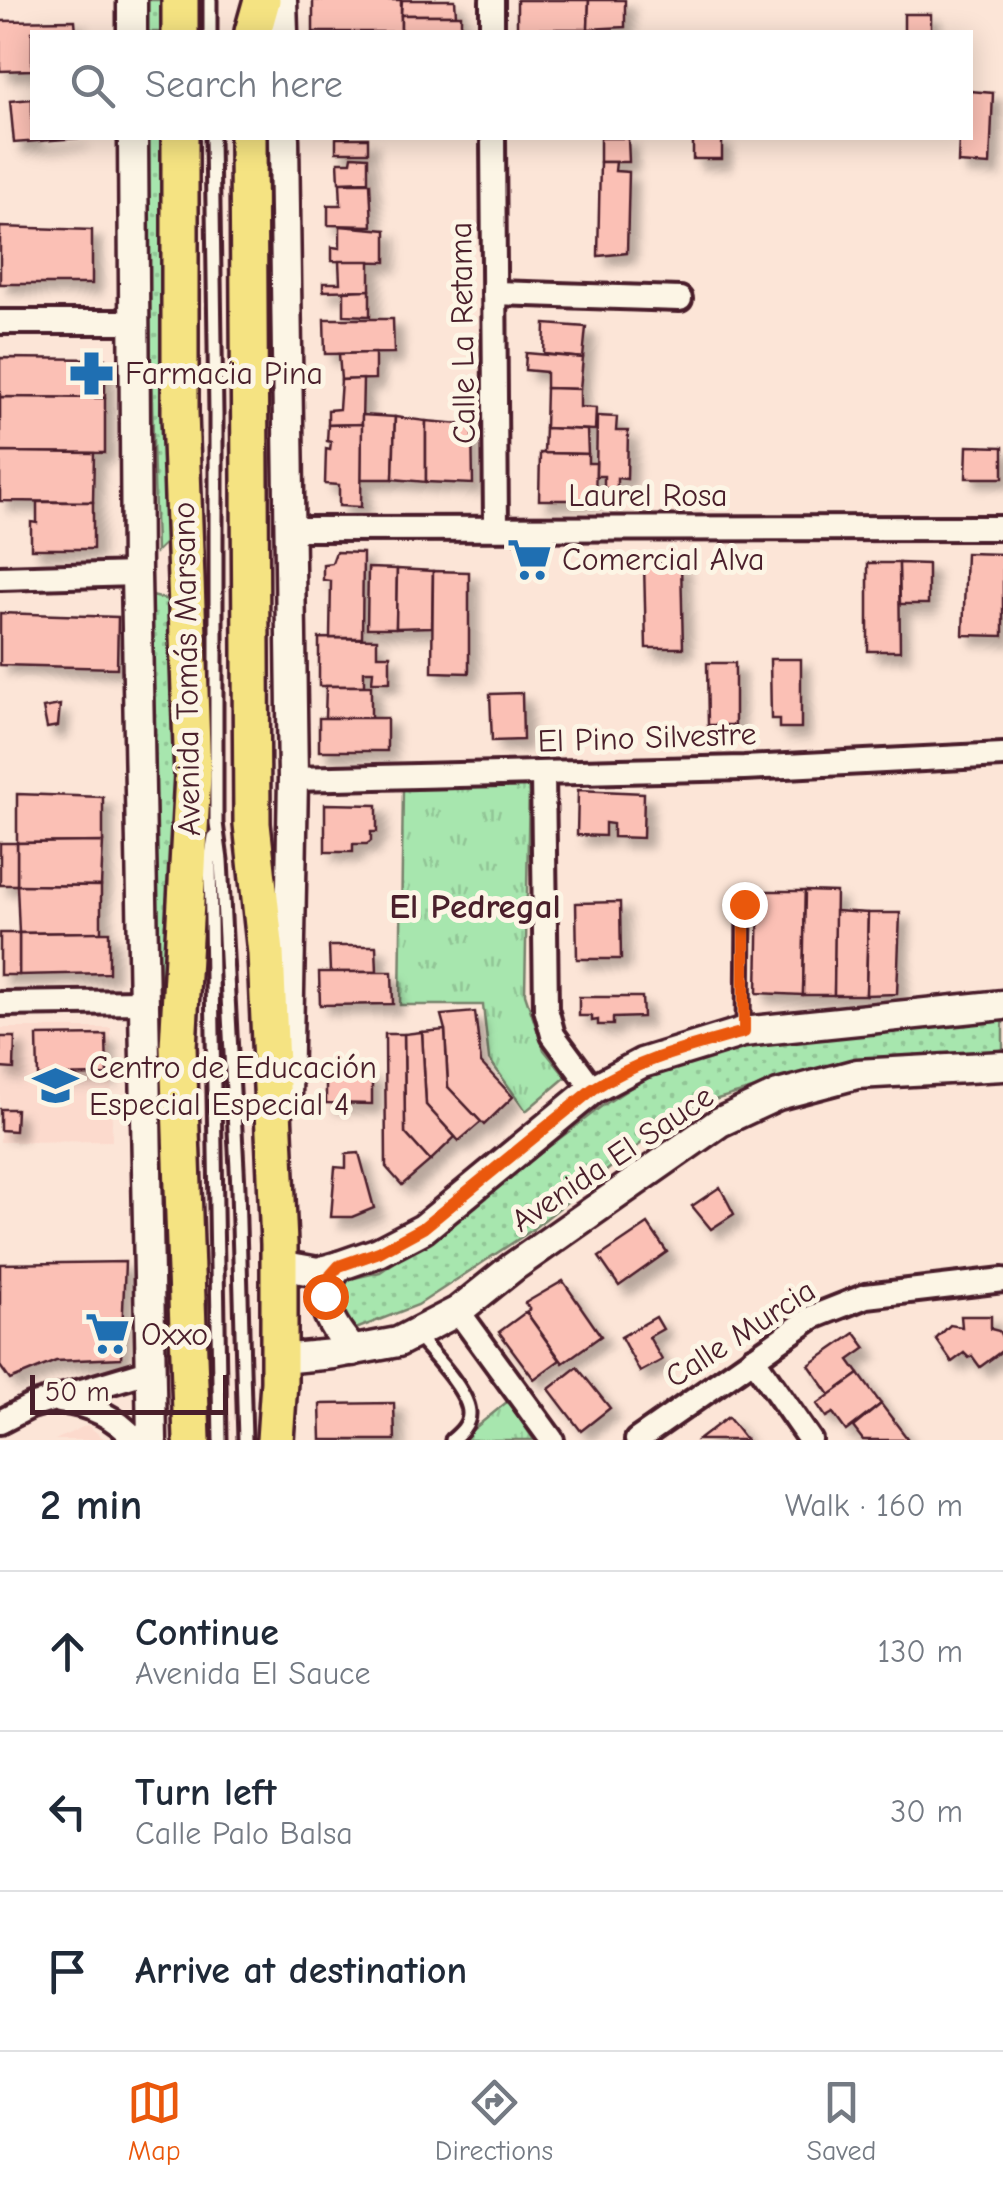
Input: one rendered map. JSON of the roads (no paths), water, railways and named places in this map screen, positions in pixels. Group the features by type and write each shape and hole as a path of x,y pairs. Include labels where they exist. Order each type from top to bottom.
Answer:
{"main road":[{"path":"180,0 180,30"},
{"path":"247,0 250,30"},
{"path":"251,30 262,0"},
{"name":"Avenida Tomás Marsano","path":"180,140 180,414 194,775 178,1048 192,1440"},
{"name":"Avenida Tomás Marsano","path":"248,140 252,824 266,953 279,1254 279,1440"}],"street":[{"path":"132,0 132,30"},
{"path":"282,0 282,30"},
{"path":"492,0 492,30"},
{"name":"Avenida Tomás Marsano","path":"133,140 142,1002 152,1440"},
{"name":"Avenida Tomás Marsano","path":"279,1254 288,1082 293,779 284,140"},
{"name":"Calle La Retama","path":"493,140 496,527"},
{"path":"494,293 680,299"},
{"path":"0,322 135,322"},
{"name":"Laurel Rosa","path":"292,529 1003,528"},
{"path":"0,578 136,574"},
{"name":"El Pino Silvestre","path":"293,779 744,768 1003,755"},
{"path":"543,773 546,1009 553,1035 593,1089"},
{"path":"0,1004 142,1002"},
{"name":"Avenida El Sauce","path":"279,1254 318,1272 379,1252 423,1228 593,1089 642,1063 744,1032 1003,1005"},
{"name":"Avenida El Sauce","path":"280,1370 398,1342 458,1311 513,1267 720,1122 778,1095 856,1074 1003,1066"},
{"path":"339,1266 328,1285 325,1309 335,1331 353,1351"},
{"name":"Calle Murcia","path":"638,1440 812,1317 866,1296 1003,1280"},
{"path":"458,1311 552,1440"},
{"path":"752,1358 810,1440"},
{"path":"0,1422 52,1400 152,1370"},
{"path":"52,1400 106,1413 136,1440"}],"lane":[{"path":"210,0 210,30"},
{"path":"212,140 216,823 238,1188 245,1440"},
{"path":"216,823 210,861 220,1440"},
{"path":"744,904 744,1032"},
{"path":"414,1334 452,1380 469,1408 466,1424 452,1440"}],"place":[{"name":"Farmacia Pina","path":"92,373"},
{"name":"Comercial Alva","path":"529,559"},
{"name":"Centro de Educación Especial Especial 4","path":"56,1085"},
{"name":"Oxxo","path":"108,1334"}],"district":[{"name":"El Pedregal","path":"475,906"}]}
